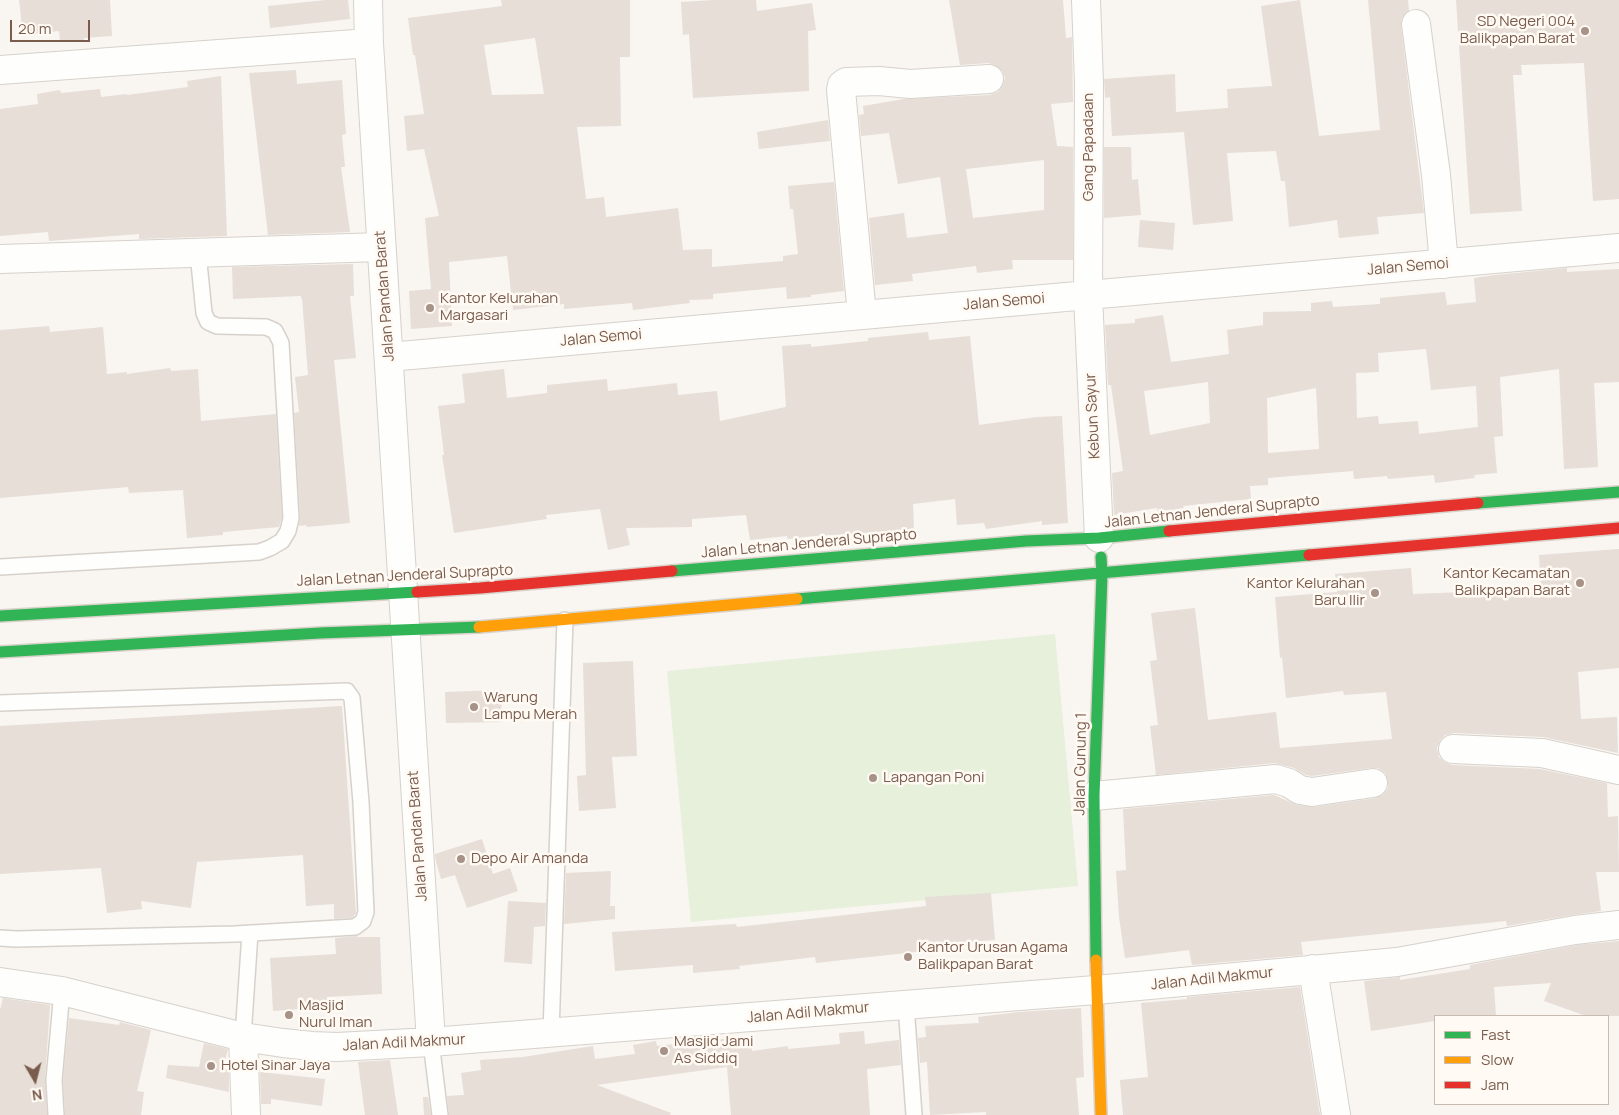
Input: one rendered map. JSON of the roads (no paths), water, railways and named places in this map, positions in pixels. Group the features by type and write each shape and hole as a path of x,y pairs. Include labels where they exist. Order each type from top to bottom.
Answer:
{"main road":[{"name":"Jalan Letnan Jenderal Suprapto","path":"0,616 480,588 1017,542 1099,538 1388,510 1619,492"},
{"path":"0,652 320,633 478,627 1619,528"},
{"name":"Jalan Gunung 1","path":"1099,538 1102,574 1094,796 1096,990 1101,1115"}],"street":[{"name":"Jalan Pandan Barat","path":"368,0 368,42 431,1042"},
{"name":"Gang Papadaan","path":"1086,0 1089,83 1088,295"},
{"path":"1416,24 1436,174 1444,264"},
{"path":"0,70 368,42"},
{"path":"862,315 841,90 842,84 846,82 879,81 910,84 989,79"},
{"path":"0,259 382,247"},
{"name":"Jalan Semoi","path":"389,357 1619,248"},
{"name":"Kebun Sayur","path":"1088,295 1099,538"},
{"path":"1453,749 1542,753 1619,770"},
{"path":"1094,796 1276,779 1289,783 1300,790 1312,792 1372,783"},
{"name":"Jalan Adil Makmur","path":"0,982 62,991 243,1037 312,1046 431,1042 1096,990 1397,962 1575,930 1619,925"},
{"path":"1313,970 1336,1115"},
{"path":"243,1037 246,1115"}],"lane":[{"path":"0,567 259,552 282,541 288,531 291,518 281,343 274,330 266,327 217,326 208,322 204,313 198,253"},
{"path":"551,1033 565,620"},
{"path":"0,702 343,691 350,694 352,698 361,802 365,918 355,927 250,933 111,938 0,938"},
{"path":"243,1037 250,933"},
{"path":"56,1115 54,1070 62,991"},
{"path":"906,1005 914,1115"},
{"path":"431,1042 440,1115"}],"place":[{"name":"SD Negeri 004 Balikpapan Barat","path":"1585,31"},
{"name":"Kantor Kelurahan Margasari","path":"430,308"},
{"name":"Kantor Kecamatan Balikpapan Barat","path":"1580,583"},
{"name":"Kantor Kelurahan Baru Ilir","path":"1375,593"},
{"name":"Warung Lampu Merah","path":"474,707"},
{"name":"Lapangan Poni","path":"873,778"},
{"name":"Depo Air Amanda","path":"461,859"},
{"name":"Kantor Urusan Agama Balikpapan Barat","path":"908,957"},
{"name":"Masjid Nurul Iman","path":"289,1015"},
{"name":"Masjid Jami As Siddiq","path":"664,1051"},
{"name":"Hotel Sinar Jaya","path":"211,1066"}]}
